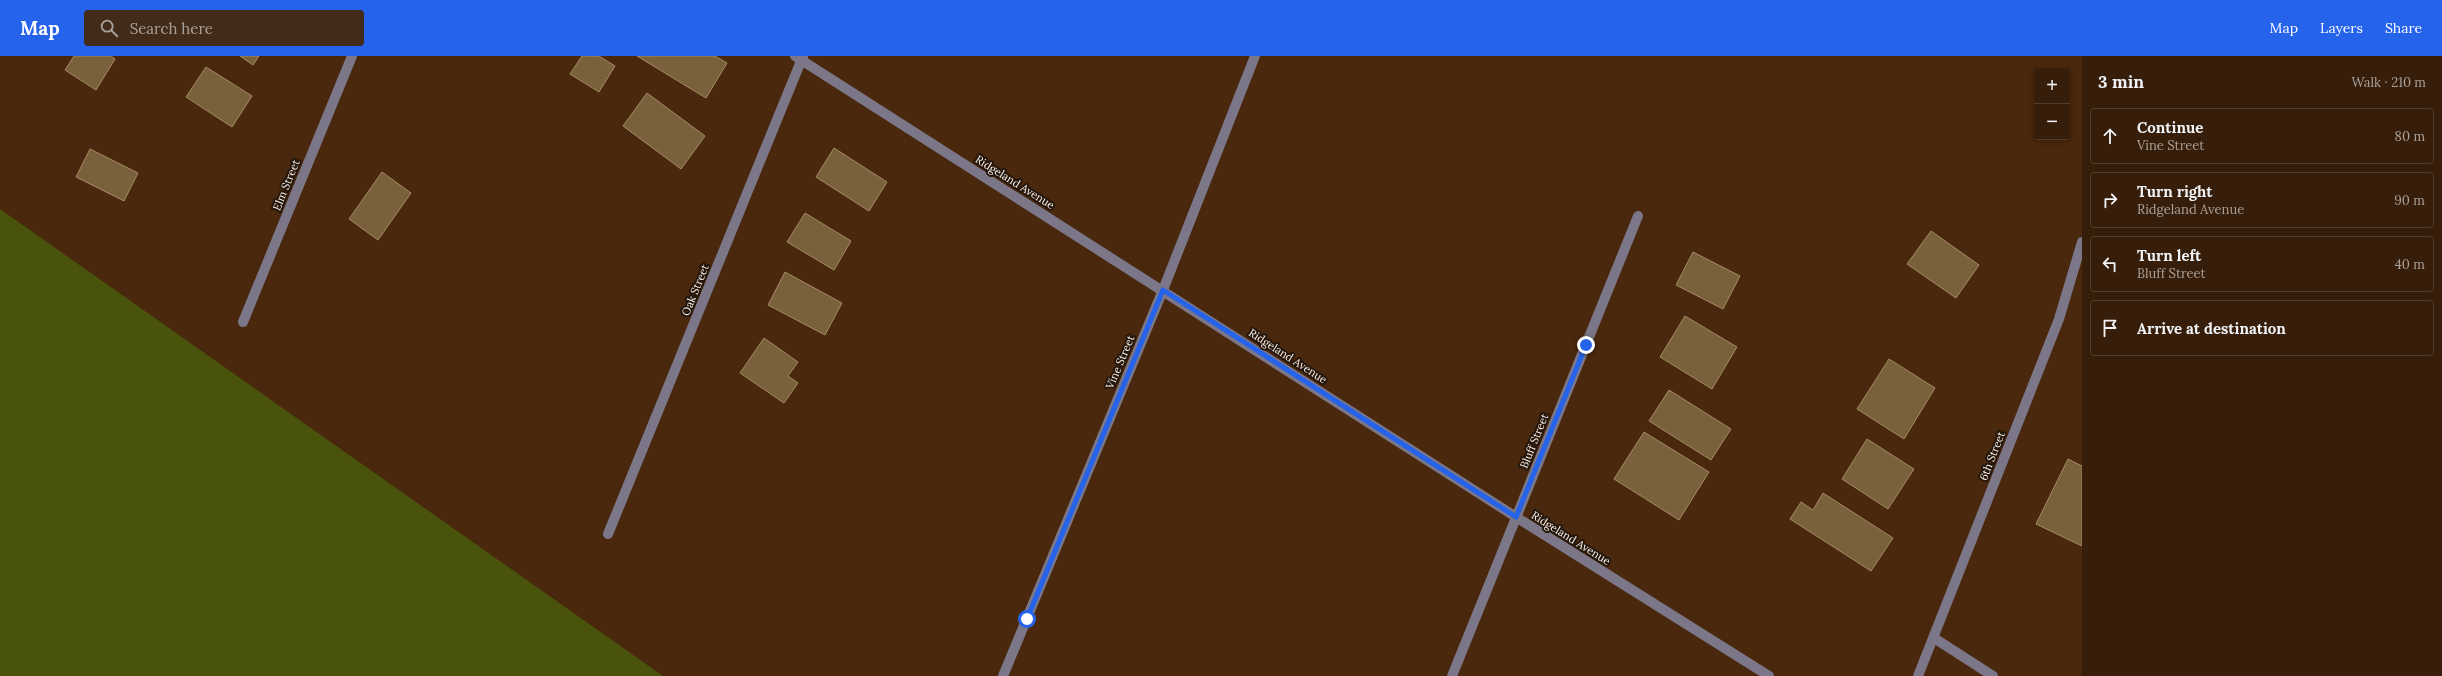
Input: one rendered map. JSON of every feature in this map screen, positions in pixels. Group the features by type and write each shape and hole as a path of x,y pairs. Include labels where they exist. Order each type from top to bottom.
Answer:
{"street":[{"name":"Elm Street","path":"242,322 352,56"},
{"name":"Vine Street","path":"1003,676 1163,290 1255,56"},
{"name":"Ridgeland Avenue","path":"800,57 1516,517 1769,676"},
{"name":"Oak Street","path":"608,534 800,57"},
{"name":"Bluff Street","path":"1452,676 1638,216"},
{"name":"6th Street","path":"1918,676 2058,319 2082,242"},
{"path":"1934,638 1994,676"}],"green space":[{"path":"0,209 663,676 0,676"}],"building":[{"path":"74,56 111,56 115,59 96,90 65,70"},
{"path":"240,56 259,56 253,65"},
{"path":"582,56 599,56 615,66 599,92 570,74"},
{"path":"637,56 715,56 727,63 706,98"},
{"path":"206,67 252,96 232,127 186,97"},
{"path":"647,93 705,136 681,169 623,126"},
{"path":"834,148 887,182 869,211 816,177"},
{"path":"90,149 138,173 124,201 76,177"},
{"path":"382,172 411,193 378,240 349,219"},
{"path":"805,213 851,241 834,270 787,242"},
{"path":"1931,231 1979,265 1956,298 1907,264"},
{"path":"1693,252 1740,276 1723,309 1676,285"},
{"path":"785,272 842,303 825,335 768,305"},
{"path":"1685,316 1737,347 1712,389 1660,357"},
{"path":"764,338 798,362 788,376 798,383 784,403 740,373"},
{"path":"1889,359 1935,388 1904,439 1857,409"},
{"path":"1669,390 1731,429 1711,460 1649,421"},
{"path":"1644,432 1709,472 1679,520 1614,479"},
{"path":"1867,439 1914,469 1888,509 1842,479"},
{"path":"2068,459 2082,466 2082,546 2036,524"},
{"path":"1823,493 1893,538 1871,571 1790,519 1801,502 1813,510"}],"route":[{"path":"1027,619 1163,290 1516,517 1586,345"}]}
